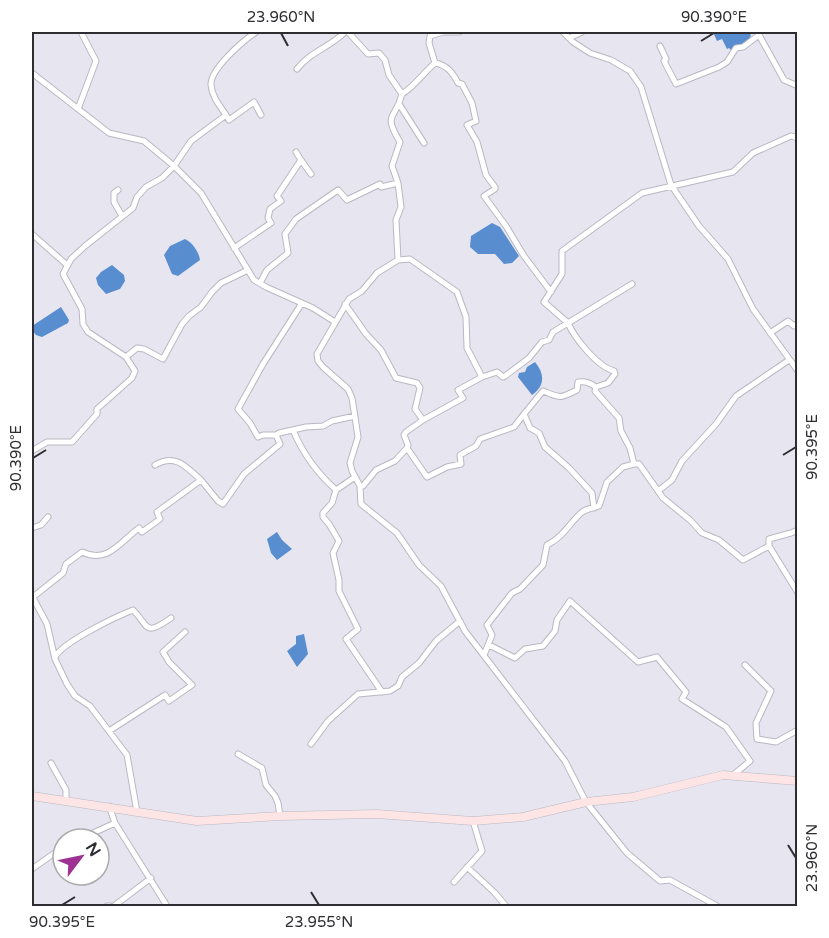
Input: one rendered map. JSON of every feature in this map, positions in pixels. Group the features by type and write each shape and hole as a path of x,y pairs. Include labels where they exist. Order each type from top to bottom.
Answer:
{"main road":[{"path":"32,796 197,821 377,814 473,820 523,817 586,802 633,797 723,776 798,781"}],"street":[{"path":"78,109 96,61 82,32"},
{"path":"256,32 232,52 213,76 211,82 213,94 229,120 254,102 261,115"},
{"path":"297,69 306,57 331,44 346,32 368,54 379,53 385,60 389,75 402,94"},
{"path":"435,63 429,43 430,36 443,32 459,32"},
{"path":"563,32 590,53 611,60 630,71 641,87 671,185 699,226 728,259 753,309 798,371"},
{"path":"569,38 582,32"},
{"path":"660,46 666,59 664,61 676,84 719,67 727,62 736,48 743,47 759,33 784,80 798,86"},
{"path":"398,260 396,220 401,207 398,183 392,166 400,142 391,124 391,113 399,104 402,94 415,85 435,63"},
{"path":"435,63 443,65 451,72 458,83 462,84 472,103 476,121 467,125 477,142 486,175 495,187 484,196 550,292"},
{"path":"32,73 109,133 144,141 174,166 201,193 254,280 313,308 335,322"},
{"path":"399,104 424,143"},
{"path":"32,451 47,442 72,442 97,414 97,409 132,378 134,367 126,357 85,328 82,309 63,274 67,265 89,242 133,208 137,196 174,166 190,141 225,115"},
{"path":"632,284 568,323 553,332 549,340 542,342 529,358 505,376 497,372 458,390 463,398 411,427 404,435 407,448 427,477 447,467 461,464 460,455 476,446 480,439 514,427 543,391 555,397 564,396 577,390 578,382 587,382 596,387 608,383 615,374 614,371 601,366 577,339 568,323 544,302 562,274 562,251 642,193 733,172 753,153 791,136 798,138"},
{"path":"296,152 312,174"},
{"path":"234,248 271,223 268,218 270,209 281,201 277,196 302,160"},
{"path":"260,283 267,270 288,253 285,234 296,219 338,190 347,200 380,184 381,187 398,183"},
{"path":"118,190 113,197 122,216"},
{"path":"32,234 67,265"},
{"path":"482,377 467,348 466,317 456,292 410,259 398,260 376,273 367,287 349,299 317,354 322,367 350,392 358,437 350,463 360,486 363,507 373,512 397,533 419,565 441,586 465,631 565,761 586,802 627,853 660,881 670,880 717,906"},
{"path":"126,357 137,348 144,349 162,359 182,324 201,307 212,292 221,283 248,270"},
{"path":"302,303 263,364 238,409 258,437 323,426 332,421 355,416"},
{"path":"345,304 366,334 381,350 396,378 417,383 420,388 415,409 423,420"},
{"path":"770,333 788,321 794,326 798,323"},
{"path":"658,491 672,480 682,461 716,424 736,396 789,360"},
{"path":"596,387 595,391 619,418 621,431 630,448 634,464"},
{"path":"524,414 530,428 538,433 545,447 592,493 594,508"},
{"path":"293,430 312,465 336,490"},
{"path":"155,465 172,459 179,462 201,480 224,504 244,474 280,444 276,435"},
{"path":"360,486 363,486 376,470 395,461 407,448"},
{"path":"484,655 492,635 487,625 512,593 520,589 543,565 547,545 558,540 564,529 573,523 582,511 599,506 607,482 622,467 639,464 663,498 702,533 719,540 743,560 769,546"},
{"path":"355,477 336,490 332,503 323,513 323,518 339,541 333,553 339,591 358,629 346,639 382,692"},
{"path":"137,812 129,760 90,706 75,696 67,684 55,658 47,624 32,595 63,573 66,564 82,552 100,556 121,545 139,528 142,532 160,519 157,512 201,480"},
{"path":"32,528 40,525 48,517"},
{"path":"798,530 769,538 769,546 798,593"},
{"path":"489,645 515,658 525,649 543,646 555,631 557,620 570,602 638,662 657,657 686,692 682,699 726,727 750,761 732,776"},
{"path":"55,658 60,650 73,639 133,609 145,627 149,628 171,618"},
{"path":"311,744 328,721 358,694 390,691 398,686 402,677 419,663 436,641 460,621"},
{"path":"109,731 165,695 168,701 192,685 169,662 163,652 184,632"},
{"path":"744,665 771,691 756,723 756,739 776,742 798,730"},
{"path":"238,754 262,768 266,785 278,803 280,816"},
{"path":"51,763 66,790 66,800"},
{"path":"109,806 115,823 167,906"},
{"path":"454,882 482,851 473,820"},
{"path":"106,827 115,823"},
{"path":"32,869 51,856"},
{"path":"467,867 506,906"},
{"path":"110,906 151,878"}],"water":[{"path":"713,32 748,32 751,35 745,43 731,50 727,49 722,39 717,41"},
{"path":"492,223 500,227 519,256 512,263 504,264 495,254 478,254 470,247 471,236"},
{"path":"185,239 195,248 200,260 178,276 172,274 164,255 170,246"},
{"path":"112,265 124,275 125,281 120,289 106,294 98,285 96,278"},
{"path":"61,307 69,320 68,323 42,337 36,335 32,326"},
{"path":"535,362 541,371 542,380 539,388 532,395 518,377 519,373 525,372 527,367"},
{"path":"277,532 292,549 277,560 271,553 267,539"},
{"path":"304,634 308,654 297,667 287,651 296,644 296,636"}]}
